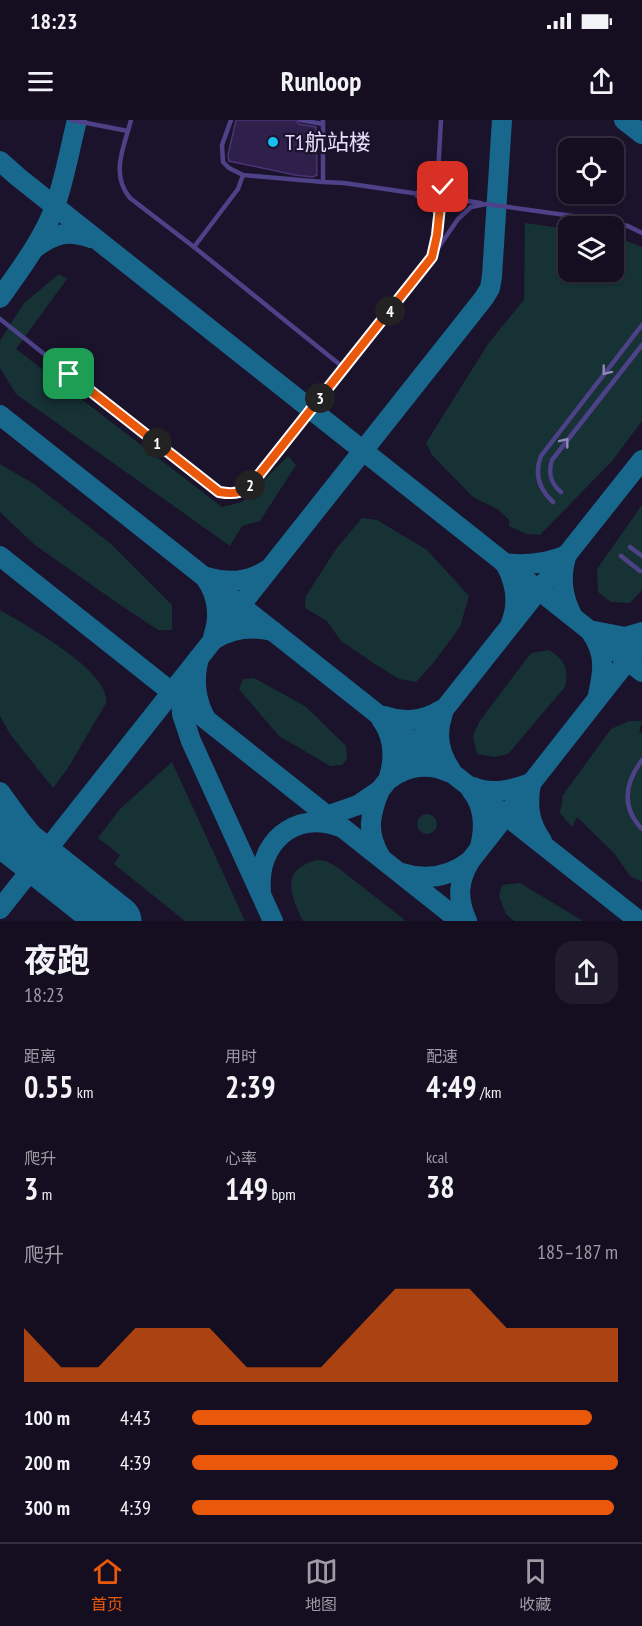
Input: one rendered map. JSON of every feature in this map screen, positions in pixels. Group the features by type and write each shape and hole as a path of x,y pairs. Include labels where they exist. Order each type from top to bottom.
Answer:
{"lane":[{"path":"71,120 128,131"},
{"path":"131,120 120,162 119,179 130,198 344,368"},
{"path":"231,120 222,145 223,162 243,176 323,182 441,197 608,221 628,226 642,233"},
{"path":"300,120 323,122 323,182"},
{"path":"432,257 441,197 438,173 441,120"},
{"path":"409,193 421,192 428,188 434,183 438,173"},
{"path":"438,173 443,187 450,195 460,200"},
{"path":"194,247 238,189 243,176"},
{"path":"409,193 425,199 433,207 437,235"},
{"path":"0,319 208,484 219,492 233,494 247,488 255,480 432,257 458,219 471,207 486,204"},
{"path":"553,502 539,483 537,470 540,456 642,325"},
{"path":"561,492 553,484 550,474 552,460 642,345"},
{"path":"630,547 642,556"},
{"path":"621,556 640,571"},
{"path":"642,760 633,773 627,792 630,812 642,829"}],"green space":[{"path":"525,223 558,228 558,282 624,282 624,240 642,247 642,421 612,461 540,535 527,534 509,526 509,520 499,510 473,497 432,455 426,443 488,344 524,300"},
{"path":"59,274 67,279 16,349 222,507 242,502 288,456 296,465 260,521 242,526 230,546 16,394 0,368 0,341 24,303"},
{"path":"0,464 34,484 111,544 172,605 172,630 158,630 113,600 35,545 0,512"},
{"path":"642,505 642,590 630,603 611,602 598,592 597,569"},
{"path":"362,518 377,520 427,550 469,596 460,627 416,682 399,679 375,664 341,641 327,621 305,608 306,596 336,549"},
{"path":"0,610 81,663 104,690 106,703 68,768 53,788 10,734 0,716"},
{"path":"549,650 564,665 565,687 508,754 495,757 477,754 473,736 479,722 531,653"},
{"path":"254,678 305,706 346,746 347,759 342,765 330,766 279,736 239,689 243,679"},
{"path":"629,721 642,721 639,732 642,733 642,882 630,876 614,853 577,817 572,827 560,813 563,795 611,729"},
{"path":"172,762 245,921 185,921 114,864 120,855 98,838 120,809"},
{"path":"427,814 434,817 437,824 434,831 427,834 420,831 417,824 420,817"},
{"path":"317,860 326,861 337,867 406,921 303,921 292,893 291,884 297,870"},
{"path":"520,883 583,921 514,921 506,914 499,896 502,885"}],"building":[{"name":"T1航站楼","path":"236,120 296,120 299,124 316,127 317,175 313,177 295,175 229,161 228,155"}],"taxiway":[{"path":"0,298 32,252 53,212 77,120"},
{"path":"0,909 484,298 490,288 492,276 502,120"},
{"path":"624,120 642,134"},
{"path":"0,161 642,672"},
{"path":"35,248 62,234 91,238"},
{"path":"0,415 639,921"},
{"path":"380,856 371,831 372,815 380,790 642,460"},
{"path":"504,563 536,563 567,555"},
{"path":"0,556 460,921"},
{"path":"566,557 563,587 572,615"},
{"path":"506,565 515,594 515,608 511,623"},
{"path":"206,577 237,581 245,580 267,570"},
{"path":"206,579 217,607 217,622 213,637"},
{"path":"215,639 229,632 243,629 273,631"},
{"path":"594,631 625,637 642,632"},
{"path":"592,634 600,649 602,664 598,695"},
{"path":"467,921 460,890 470,861 642,642"},
{"path":"199,658 196,689 199,704 206,719"},
{"path":"181,694 182,714 191,741 273,921"},
{"path":"384,716 399,720 413,720 428,717 441,710"},
{"path":"443,713 439,735 443,756 451,770"},
{"path":"381,719 389,733 392,747 389,777"},
{"path":"391,778 411,768 419,767 433,767 448,772"},
{"path":"473,787 487,791 502,791 531,783 530,814 542,841"},
{"path":"318,819 358,805 380,790"},
{"path":"471,790 479,803 483,817 480,847"},
{"path":"0,792 78,891"},
{"path":"261,890 261,873 265,858 272,845 282,834 308,823 323,823 340,827"},
{"path":"402,873 420,877 438,876 454,871 470,861"}],"runway":[{"path":"0,829 116,921"}],"place":[{"name":"T1航站楼","path":"273,142"}],"route":[{"path":"69,374 219,492 233,494 240,492 255,480 432,257 441,197 460,200 450,195 443,187"}]}
